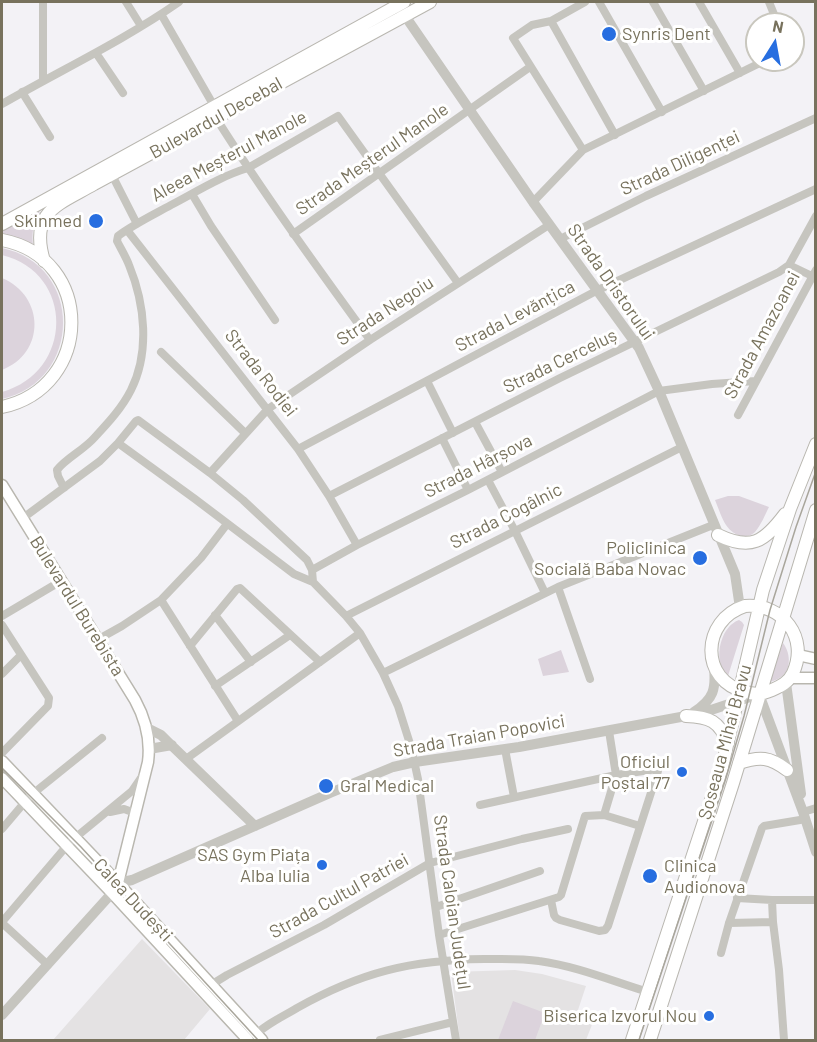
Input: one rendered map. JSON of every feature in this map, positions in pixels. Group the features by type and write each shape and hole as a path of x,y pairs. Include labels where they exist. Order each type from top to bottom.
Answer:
{"main road":[{"name":"Bulevardul Decebal","path":"44,261 40,232 45,217 53,208 401,6 430,2"},
{"name":"Bulevardul Decebal","path":"2,224 215,112"},
{"path":"2,240 22,246 44,261 59,278 68,298 72,318 70,344 60,368 44,386 25,400 2,407"},
{"name":"Șoseaua Mihai Bravu","path":"632,1041 721,773 759,606 790,509 816,444"},
{"name":"Bulevardul Burebista","path":"2,485 138,706 147,728 149,749 145,772 118,883 112,893"},
{"path":"716,530 735,543 750,544 767,534 790,509"},
{"name":"Șoseaua Mihai Bravu","path":"650,1041 739,763 816,510"},
{"path":"788,681 795,670 798,644 794,633 783,618 759,606 745,606 724,619 714,635 711,649 713,665 718,675 738,696 768,692 788,681 816,678"},
{"path":"798,655 816,659"},
{"path":"686,716 709,719 718,724 728,743"},
{"path":"739,763 765,758 787,770"},
{"name":"Calea Dudești","path":"2,761 118,883 207,988"},
{"name":"Calea Dudești","path":"2,778 254,1039"}],"street":[{"path":"43,2 43,81"},
{"path":"126,2 141,26"},
{"path":"2,104 96,53 179,2"},
{"path":"583,150 513,38 532,26 551,21 585,2"},
{"path":"599,2 662,112"},
{"path":"653,2 704,91"},
{"path":"699,2 740,73"},
{"name":"Strada Dristorului","path":"401,6 549,225 635,342 659,391 735,574 740,608"},
{"path":"161,14 248,168 370,340"},
{"path":"551,21 615,135"},
{"path":"96,53 123,93"},
{"name":"Strada Meșterul Manole","path":"293,234 530,67"},
{"path":"533,202 583,150 745,70"},
{"path":"22,92 50,137"},
{"name":"Aleea Meșterul Manole","path":"127,230 192,194 248,168 338,116 458,283"},
{"name":"Strada Diligenței","path":"560,239 646,196 816,118"},
{"path":"112,175 137,224"},
{"name":"Strada Levănțica","path":"298,449 598,290 816,189"},
{"path":"192,194 275,320"},
{"name":"Strada Cerceluș","path":"329,496 560,378 779,272 789,264 816,216"},
{"name":"Strada Negoiu","path":"210,473 268,409 370,340 549,225"},
{"path":"64,488 57,470 89,444 118,410 134,382 142,355 144,338 141,310 130,267 117,241 118,237 127,230"},
{"name":"Strada Rodiei","path":"127,230 298,449 329,496 357,545"},
{"path":"789,264 814,273"},
{"name":"Strada Amazoanei","path":"738,415 814,273"},
{"path":"161,352 245,433"},
{"path":"427,381 453,433"},
{"name":"Strada Hârșova","path":"312,570 659,391 756,381"},
{"path":"23,518 100,461 138,420 210,473 260,516 307,560 312,570 313,582"},
{"path":"475,422 502,472"},
{"path":"441,438 468,490"},
{"name":"Strada Caloian Județul","path":"118,444 295,575 313,582 360,633 383,673 398,706 415,762 456,1041"},
{"name":"Strada Cogâlnic","path":"346,616 682,447"},
{"path":"488,480 545,593"},
{"path":"97,640 161,600 201,558 227,524"},
{"path":"383,673 558,587 716,530"},
{"path":"2,616 61,581"},
{"path":"558,587 590,680"},
{"path":"190,646 240,588 320,662"},
{"path":"161,600 238,721"},
{"path":"215,615 250,662"},
{"path":"2,625 49,698 48,706 2,753"},
{"path":"186,759 360,633"},
{"path":"215,686 290,634"},
{"path":"2,674 20,656"},
{"name":"Strada Traian Popovici","path":"686,716 703,706 712,695 715,679 713,665"},
{"path":"788,681 805,815"},
{"path":"759,694 805,815 816,852"},
{"name":"Strada Traian Popovici","path":"118,883 132,880 381,771 415,762 504,749 686,716 705,712 738,696"},
{"path":"147,728 161,735 255,826"},
{"path":"604,815 616,776 609,731"},
{"path":"2,829 24,802 102,738"},
{"path":"149,749 172,746"},
{"path":"504,749 514,797"},
{"path":"480,805 657,769 605,930 599,931 560,920 554,915 551,900"},
{"path":"48,965 2,922 75,837 132,791 145,772"},
{"path":"721,953 737,898 762,828 805,815 816,808"},
{"path":"104,815 119,809 135,813"},
{"path":"440,935 561,895 585,816 604,815 640,826"},
{"name":"Strada Cultul Patriei","path":"207,988 324,925 430,863 522,839 568,830"},
{"path":"436,906 540,871"},
{"path":"2,1015 112,893"},
{"path":"737,898 816,900"},
{"path":"772,900 784,1041"},
{"path":"729,923 773,922"},
{"path":"254,1039 296,1008 341,985 386,970 443,960 540,961 648,992"},
{"path":"386,1040 453,1022"}],"shaded area":[{"path":"38,211 40,213 33,229 33,246 2,233 2,231"},
{"path":"2,248 29,259 48,276 59,299 63,323 59,348 48,370 29,388 2,399 2,392 26,381 43,365 53,345 56,323 53,301 43,281 26,265 2,255"},
{"path":"2,278 16,286 26,298 35,324 33,338 27,351 16,362 2,370"},
{"path":"728,496 739,496 769,507 755,532 742,536 731,531 724,522 715,500"},
{"path":"739,620 744,625 728,676 720,662 721,641 728,628"},
{"path":"783,643 789,664 785,673 768,683"},
{"path":"561,650 569,672 543,676 538,659"},
{"path":"142,939 210,1009 184,1040 53,1040"},
{"path":"515,970 542,974 586,986 576,1016 593,1022 586,1040 460,1040 451,972"},
{"path":"513,1001 545,1013 535,1040 498,1040"}],"tram line":[{"path":"639,1040 726,778 770,610 816,471"},
{"path":"2,768 81,847 258,1040"}],"place":[{"name":"Synris Dent","path":"609,34"},
{"name":"Skinmed","path":"96,221"},
{"name":"Policlinica Socială Baba Novac","path":"700,558"},
{"name":"Oficiul Poștal 77","path":"682,772"},
{"name":"Gral Medical","path":"326,786"},
{"name":"SAS Gym Piața Alba Iulia","path":"322,865"},
{"name":"Clinica Audionova","path":"650,876"},
{"name":"Biserica Izvorul Nou","path":"709,1016"}]}
